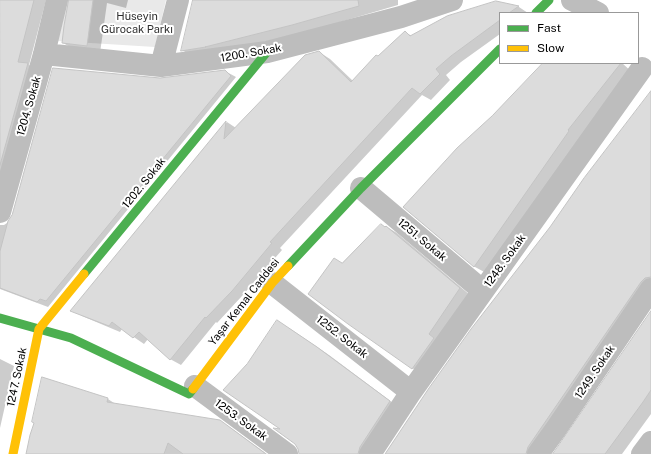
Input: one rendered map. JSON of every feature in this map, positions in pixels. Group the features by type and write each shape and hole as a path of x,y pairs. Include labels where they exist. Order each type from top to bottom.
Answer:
{"street":[{"name":"1204. Sokak","path":"0,212 44,54 57,0"},
{"path":"161,66 178,0"},
{"name":"1200. Sokak","path":"44,54 161,66 267,52 402,17 452,0"},
{"path":"537,12 549,0"},
{"path":"572,0 596,12"},
{"name":"Yaşar Kemal Caddesi","path":"195,386 272,283 361,188 499,50"},
{"name":"1202. Sokak","path":"39,329 267,52"},
{"name":"1248. Sokak","path":"370,454 411,392 483,291 644,70"},
{"name":"1251. Sokak","path":"361,188 483,291"},
{"name":"1252. Sokak","path":"272,283 411,392"},
{"name":"1249. Sokak","path":"538,454 651,289"},
{"path":"0,318 71,338 189,394 195,386"},
{"name":"1247. Sokak","path":"13,454 39,329"},
{"name":"1253. Sokak","path":"195,386 287,454"},
{"path":"642,454 651,442"}],"green space":[{"name":"Hüseyin Gürocak Parkı","path":"68,0 166,0 155,47 58,41"}],"building":[{"path":"0,0 34,0 18,62 28,63 0,165"},
{"path":"69,0 93,0 87,46 62,43"},
{"path":"193,0 358,0 359,6 206,47 181,51"},
{"path":"496,1 519,6 510,12 499,12 499,21 436,69 440,74 420,94 412,88 270,242 272,243 232,291 206,318 205,317 170,360 139,332 133,338 112,322 109,326 70,311 226,121 224,139 305,55 319,51 351,82 376,55 378,56 405,31 410,36 447,16"},
{"path":"542,64 620,64 568,130 569,131 474,267 403,207 457,148 492,116"},
{"path":"53,68 160,78 225,70 231,76 46,301 40,299 37,302 0,288 0,251 8,221 12,215"},
{"path":"651,91 651,277 645,278 641,282 528,447 526,454 385,454 471,329 550,227 584,178"},
{"path":"381,224 385,227 386,226 460,288 429,334 434,338 412,369 308,294 334,258 342,263"},
{"path":"651,311 651,390 643,402 605,454 553,454"},
{"path":"277,320 317,347 390,401 360,447 358,454 299,454 295,444 273,428 280,429 223,390 247,364"},
{"path":"42,377 108,398 107,402 220,420 266,454 183,454 168,443 164,454 26,454 34,423 32,422"}],"traffic: fast":[{"path":"537,12 549,0"},
{"path":"288,266 361,188 499,50"},
{"path":"84,274 267,52"},
{"path":"0,318 71,338 189,394 193,389"}],"traffic: slow":[{"path":"193,389 272,283 288,266"},
{"path":"13,454 39,329 84,274"}]}
